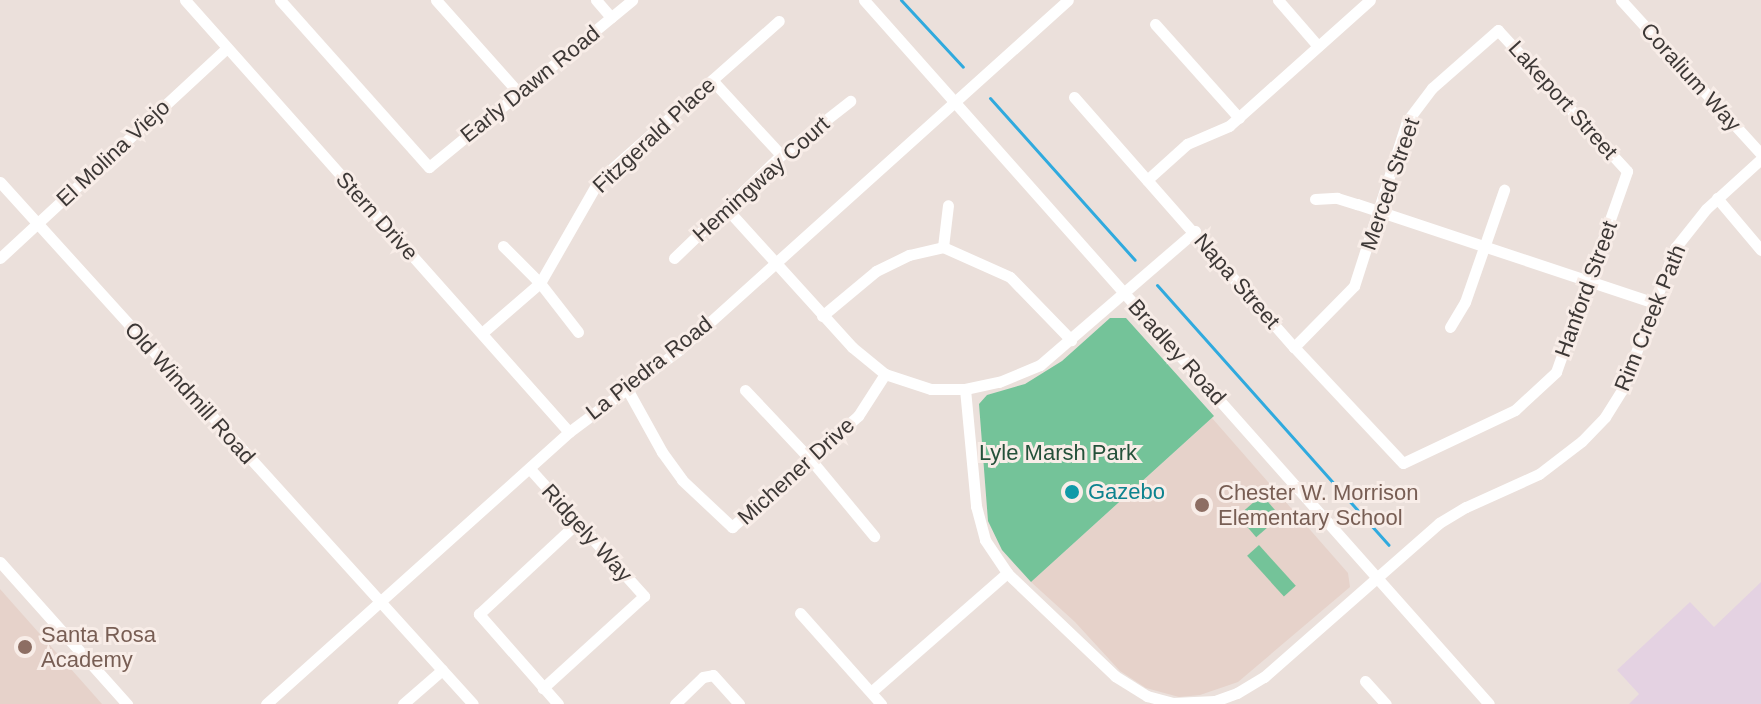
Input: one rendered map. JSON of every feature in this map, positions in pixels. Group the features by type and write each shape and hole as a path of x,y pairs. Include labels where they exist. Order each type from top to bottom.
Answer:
{"street":[{"name":"Stern Drive","path":"185,0 569,432"},
{"name":"Early Dawn Road","path":"280,0 429,167 632,0"},
{"path":"436,0 519,93"},
{"path":"596,0 611,17"},
{"name":"Bradley Road","path":"864,0 1489,704"},
{"name":"La Piedra Road","path":"266,704 569,432 679,350 1068,0"},
{"path":"1278,0 1318,46"},
{"path":"1147,180 1187,144 1229,126 1239,118 1370,0"},
{"name":"Coralium Way","path":"1621,0 1761,157"},
{"name":"Fitzgerald Place","path":"482,333 540,283 599,180 779,21"},
{"path":"1155,24 1239,118"},
{"name":"Lakeport Street","path":"1498,30 1627,171"},
{"name":"Merced Street","path":"1294,347 1354,286 1407,121 1432,88 1498,30"},
{"name":"El Molina Viejo","path":"0,258 226,49"},
{"path":"712,80 781,155"},
{"name":"Napa Street","path":"1074,97 1294,347 1403,463"},
{"name":"Hemingway Court","path":"674,258 781,155 850,101"},
{"name":"Rim Creek Path","path":"1146,700 1197,703 1239,698 1452,514 1539,474 1582,441 1605,417 1622,390 1675,248 1717,198 1761,157"},
{"name":"Hanford Street","path":"1403,463 1515,410 1556,372 1591,282 1627,171"},
{"name":"Old Windmill Road","path":"0,182 473,704"},
{"path":"1450,327 1465,302 1504,190"},
{"path":"1315,199 1337,198 1654,303"},
{"path":"1717,198 1761,250"},
{"path":"943,247 948,205"},
{"path":"726,208 822,316 885,374 931,389 965,389 999,382 1040,365 1195,231"},
{"path":"503,246 540,283 578,332"},
{"path":"822,316 876,271 909,255 943,247 1010,277 1071,340"},
{"name":"Michener Drive","path":"626,387 662,452 682,480 722,522 732,527 858,416 885,374"},
{"path":"965,389 976,506 985,540 1007,573 1115,676 1146,700"},
{"path":"745,390 811,460 874,536"},
{"name":"Ridgely Way","path":"530,469 644,596 543,688"},
{"path":"558,704 479,614 577,523"},
{"path":"0,562 127,704"},
{"path":"871,692 1007,573"},
{"path":"800,613 881,704"},
{"path":"403,704 442,670"},
{"path":"675,704 703,677 713,675 739,704"},
{"path":"1365,681 1386,704"}],"shaded area":[{"name":"Chester W. Morrison Elementary School","path":"1212,418 1348,573 1350,587 1238,682 1200,695 1179,697 1146,688 1120,671 1075,622 1031,582"},
{"path":"1761,582 1761,704 1629,704 1639,694 1617,670 1690,602 1714,627"},
{"name":"Santa Rosa Academy","path":"0,589 102,704 0,704"}],"green space":[{"name":"Lyle Marsh Park","path":"1110,318 1126,318 1214,416 1031,582 1002,550 988,521 979,404 987,395 1025,384 1062,361"},
{"path":"1262,495 1280,516 1256,537 1238,516"},
{"path":"1259,545 1296,586 1284,597 1247,556"}],"waterway":[{"path":"901,0 963,67"},
{"path":"990,98 1135,260"},
{"path":"1157,285 1389,545"}],"place":[{"name":"Gazebo","path":"1072,492"},
{"name":"Chester W. Morrison Elementary School","path":"1202,505"},
{"name":"Santa Rosa Academy","path":"25,647"}]}
